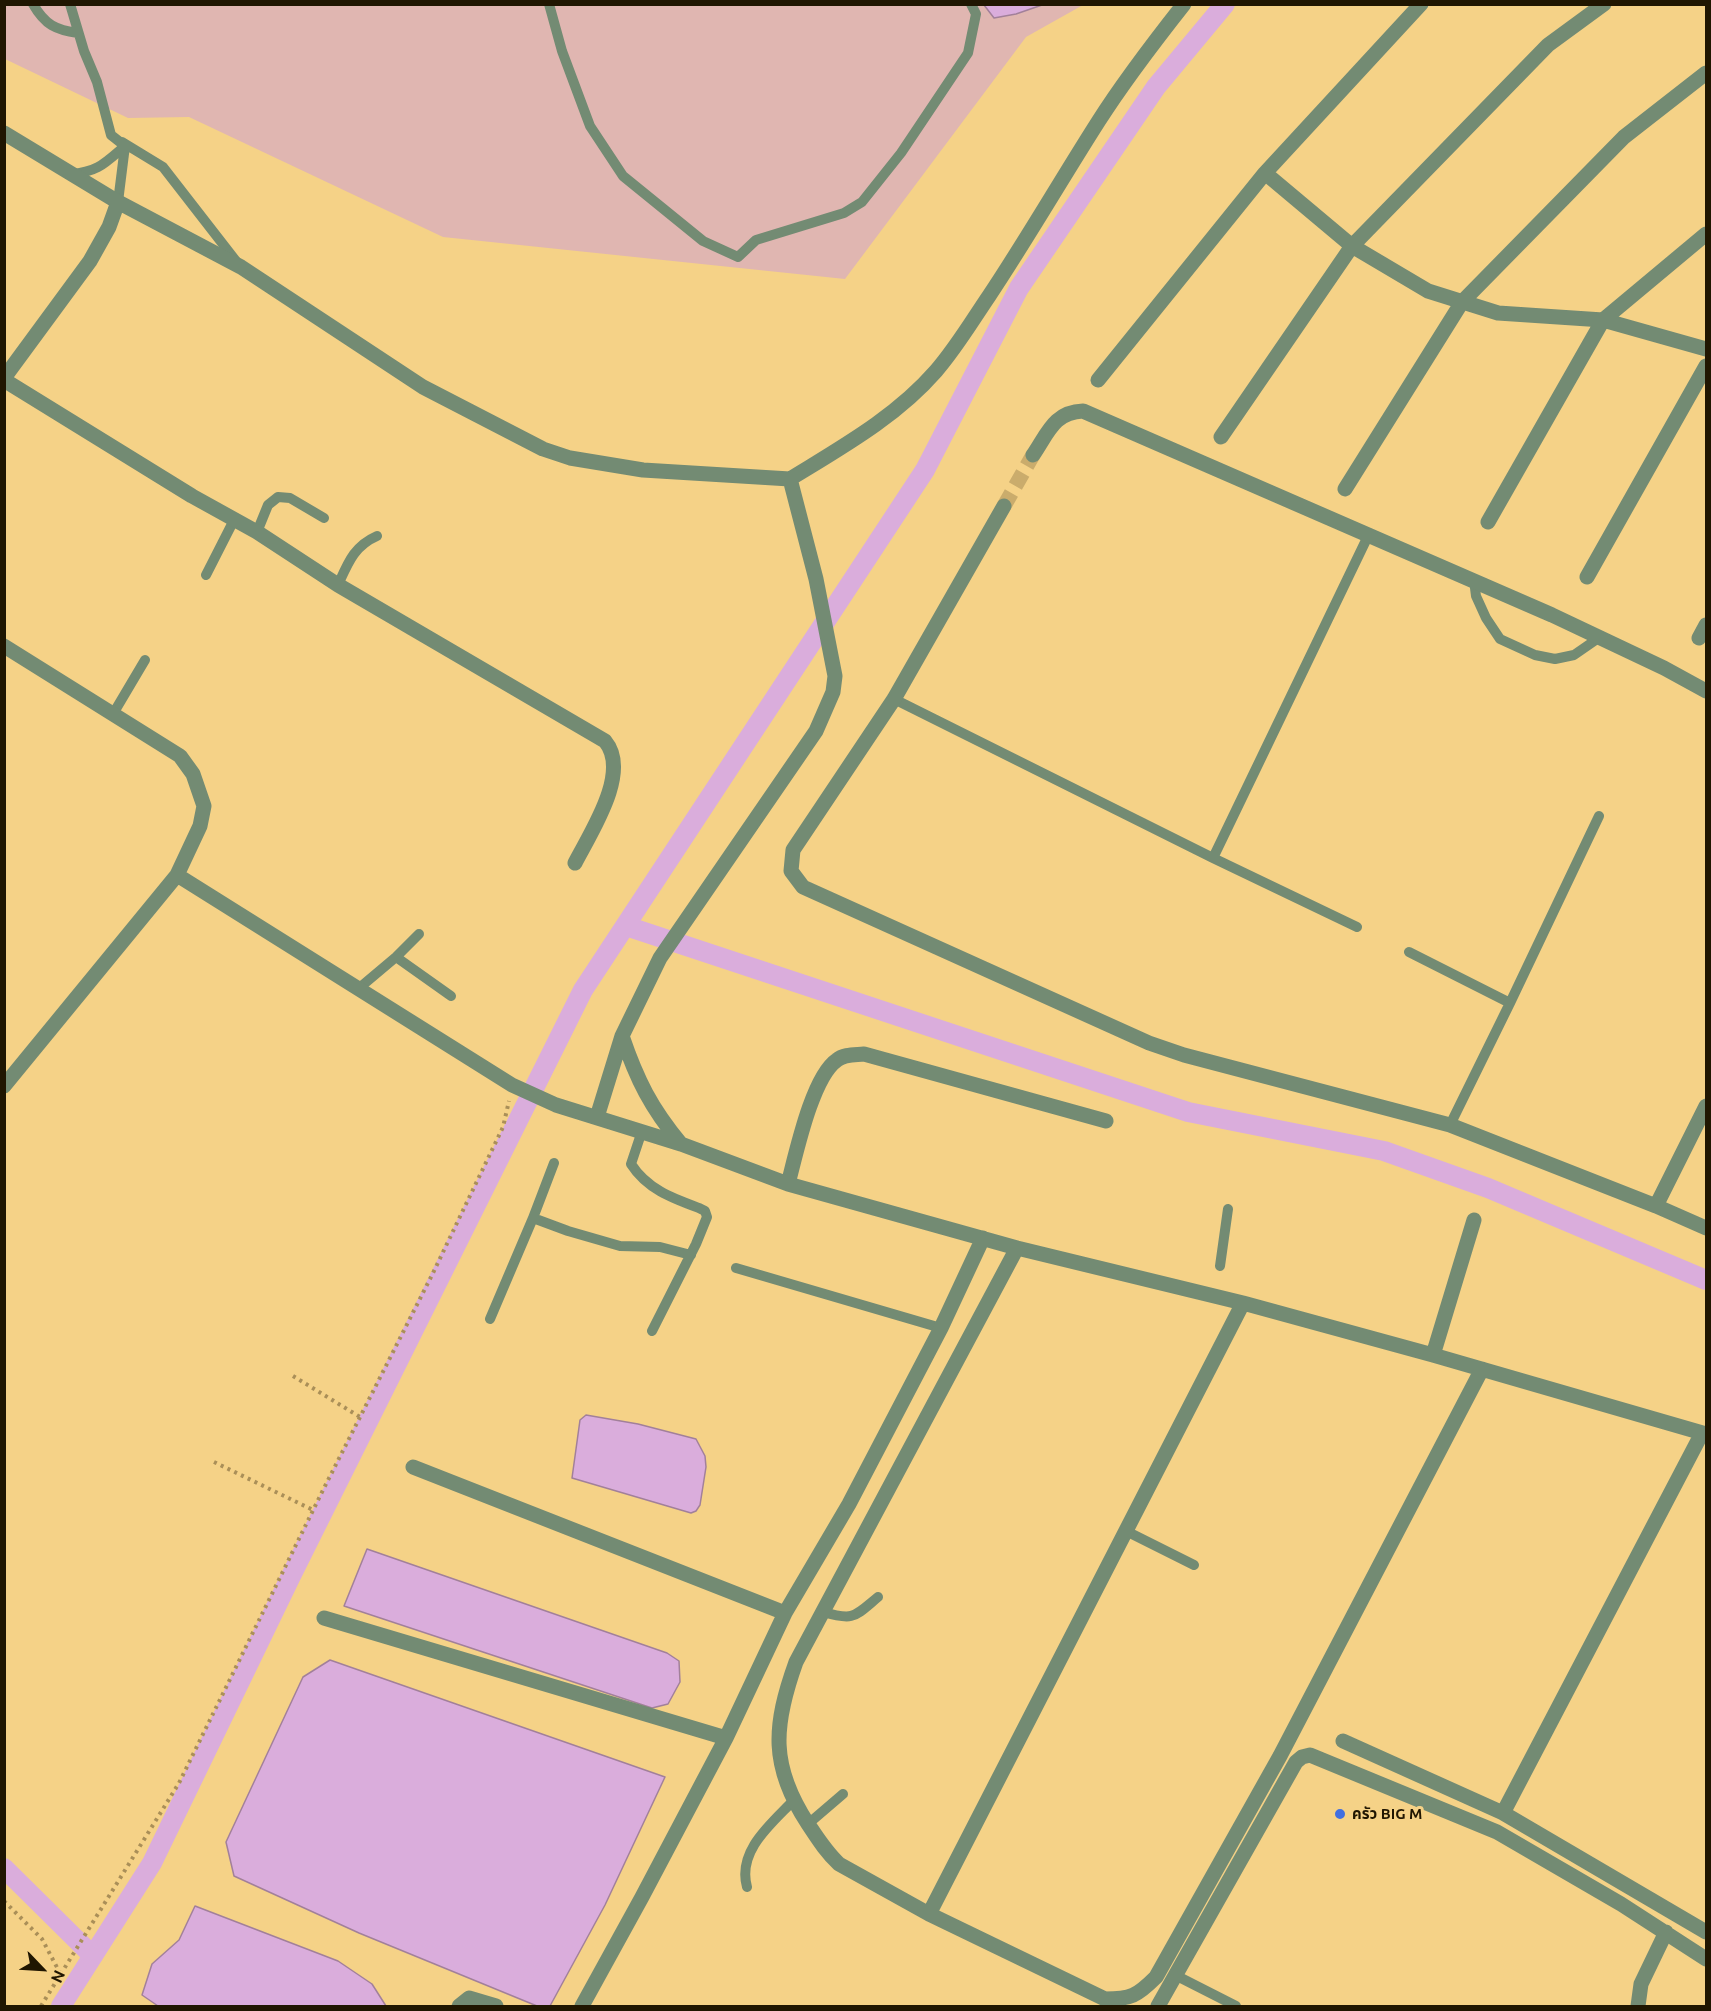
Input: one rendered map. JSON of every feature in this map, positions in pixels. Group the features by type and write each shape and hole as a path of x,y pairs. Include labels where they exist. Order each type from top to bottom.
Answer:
{"street":[{"path":"4,133 118,202 241,267 423,387 543,449 570,458 643,470 790,479 898,408 936,370 963,335 1023,245 1099,120 1184,4"},
{"path":"1098,380 1265,174 1421,4"},
{"path":"1221,437 1352,246 1548,45 1604,4"},
{"path":"1345,489 1462,302 1624,137 1707,73"},
{"path":"1265,174 1352,246 1428,291 1498,313 1603,320 1707,349"},
{"path":"118,202 109,227 90,261 4,379 192,496 257,532 338,585 604,741 610,747 614,776 609,794 576,863"},
{"path":"1488,522 1603,320 1707,234"},
{"path":"1587,577 1707,366"},
{"path":"1033,455 1058,418 1071,412 1083,411 1474,580 1600,637 1707,691"},
{"path":"597,1117 622,1036 660,958 816,731 833,692 835,676 816,579 790,479"},
{"path":"1004,506 894,699 793,850 790,871 803,887 1149,1044 1450,1125 1707,1228"},
{"path":"4,646 180,756 194,774 204,806 200,826 177,875 4,1086"},
{"path":"177,875 512,1085 556,1105 681,1144 788,1184 1017,1248 1213,1292 1243,1303 1704,1433 1503,1813"},
{"path":"622,1036 644,1092 661,1119 681,1144"},
{"path":"788,1184 810,1107 827,1068 843,1056 864,1054 1106,1121"},
{"path":"1656,1206 1707,1106"},
{"path":"1434,1355 1474,1220"},
{"path":"582,2007 726,1738 785,1613 849,1504 941,1328 983,1238"},
{"path":"1017,1248 796,1662 783,1696 779,1728 780,1756 784,1778 793,1801 828,1854 839,1864 929,1914 1105,2000 1129,1999 1142,1992 1156,1977 1280,1756 1482,1369"},
{"path":"929,1914 1243,1303"},
{"path":"413,1467 785,1613"},
{"path":"324,1618 726,1738"},
{"path":"1343,1741 1503,1813 1707,1932"},
{"path":"1158,2007 1296,1762 1310,1755 1497,1832 1621,1904 1707,1959"},
{"path":"1638,2007 1641,1984 1665,1932"},
{"path":"459,2007 469,1998 496,2007"}],"lane":[{"path":"33,4 48,23 59,31 78,33"},
{"path":"70,4 78,33 97,82 111,135 124,146"},
{"path":"549,4 562,51 590,126 623,176 703,241 738,257 756,240 844,213 862,202 901,153 968,53 976,14 971,4"},
{"path":"111,135 163,167 241,267"},
{"path":"71,174 90,172 105,163 124,146"},
{"path":"118,202 124,146"},
{"path":"257,532 268,504 278,497 290,498 324,518"},
{"path":"206,575 234,520"},
{"path":"1213,858 1369,534"},
{"path":"338,585 352,554 377,537"},
{"path":"1474,580 1476,596 1486,618 1500,639 1535,655 1555,660 1574,655 1600,637"},
{"path":"113,714 145,660"},
{"path":"894,699 1357,927"},
{"path":"1450,1125 1599,816"},
{"path":"358,988 396,957 419,934"},
{"path":"1409,952 1510,1003"},
{"path":"396,957 451,996"},
{"path":"642,1131 631,1164 635,1171 658,1191 705,1211 707,1216 691,1255 652,1331"},
{"path":"490,1319 554,1163"},
{"path":"1220,1266 1228,1209"},
{"path":"533,1218 620,1246 660,1247 691,1255"},
{"path":"736,1268 941,1328"},
{"path":"1126,1531 1194,1565"},
{"path":"823,1612 842,1617 855,1616 878,1596"},
{"path":"808,1824 843,1794"},
{"path":"747,1887 744,1878 745,1862 766,1829 793,1801"},
{"path":"1175,1975 1236,2007"}],"path":[{"path":"41,2007 179,1783 432,1275 503,1127 512,1085"},
{"path":"293,1376 360,1418"},
{"path":"214,1462 313,1510"},
{"path":"4,1901 42,1939 61,1975"}],"shaded area":[{"path":"5,5 1083,5 1026,37 845,279 443,237 189,117 128,118 5,59"},
{"path":"984,5 1042,5 1016,14 994,18"},
{"path":"586,1415 638,1424 696,1439 705,1456 706,1467 700,1505 696,1511 691,1513 572,1478 580,1420"},
{"path":"367,1549 667,1653 679,1661 680,1682 668,1704 652,1708 344,1606"},
{"path":"330,1660 665,1777 605,1905 550,2006 537,2006 359,1933 234,1876 226,1842 303,1677"},
{"path":"195,1906 338,1961 372,1984 386,2006 158,2006 142,1995 152,1964 179,1940"}],"waterway":[{"path":"61,2006 152,1863 291,1576 583,990 925,470 1019,288 1156,87 1225,4"},
{"path":"626,926 1188,1112 1384,1151 1488,1188 1706,1280"},
{"path":"4,1868 93,1956"}],"tunnel":[{"path":"1004,506 1033,455"}],"place":[{"name":"ครัว BIG M","path":"1340,1814"}]}
